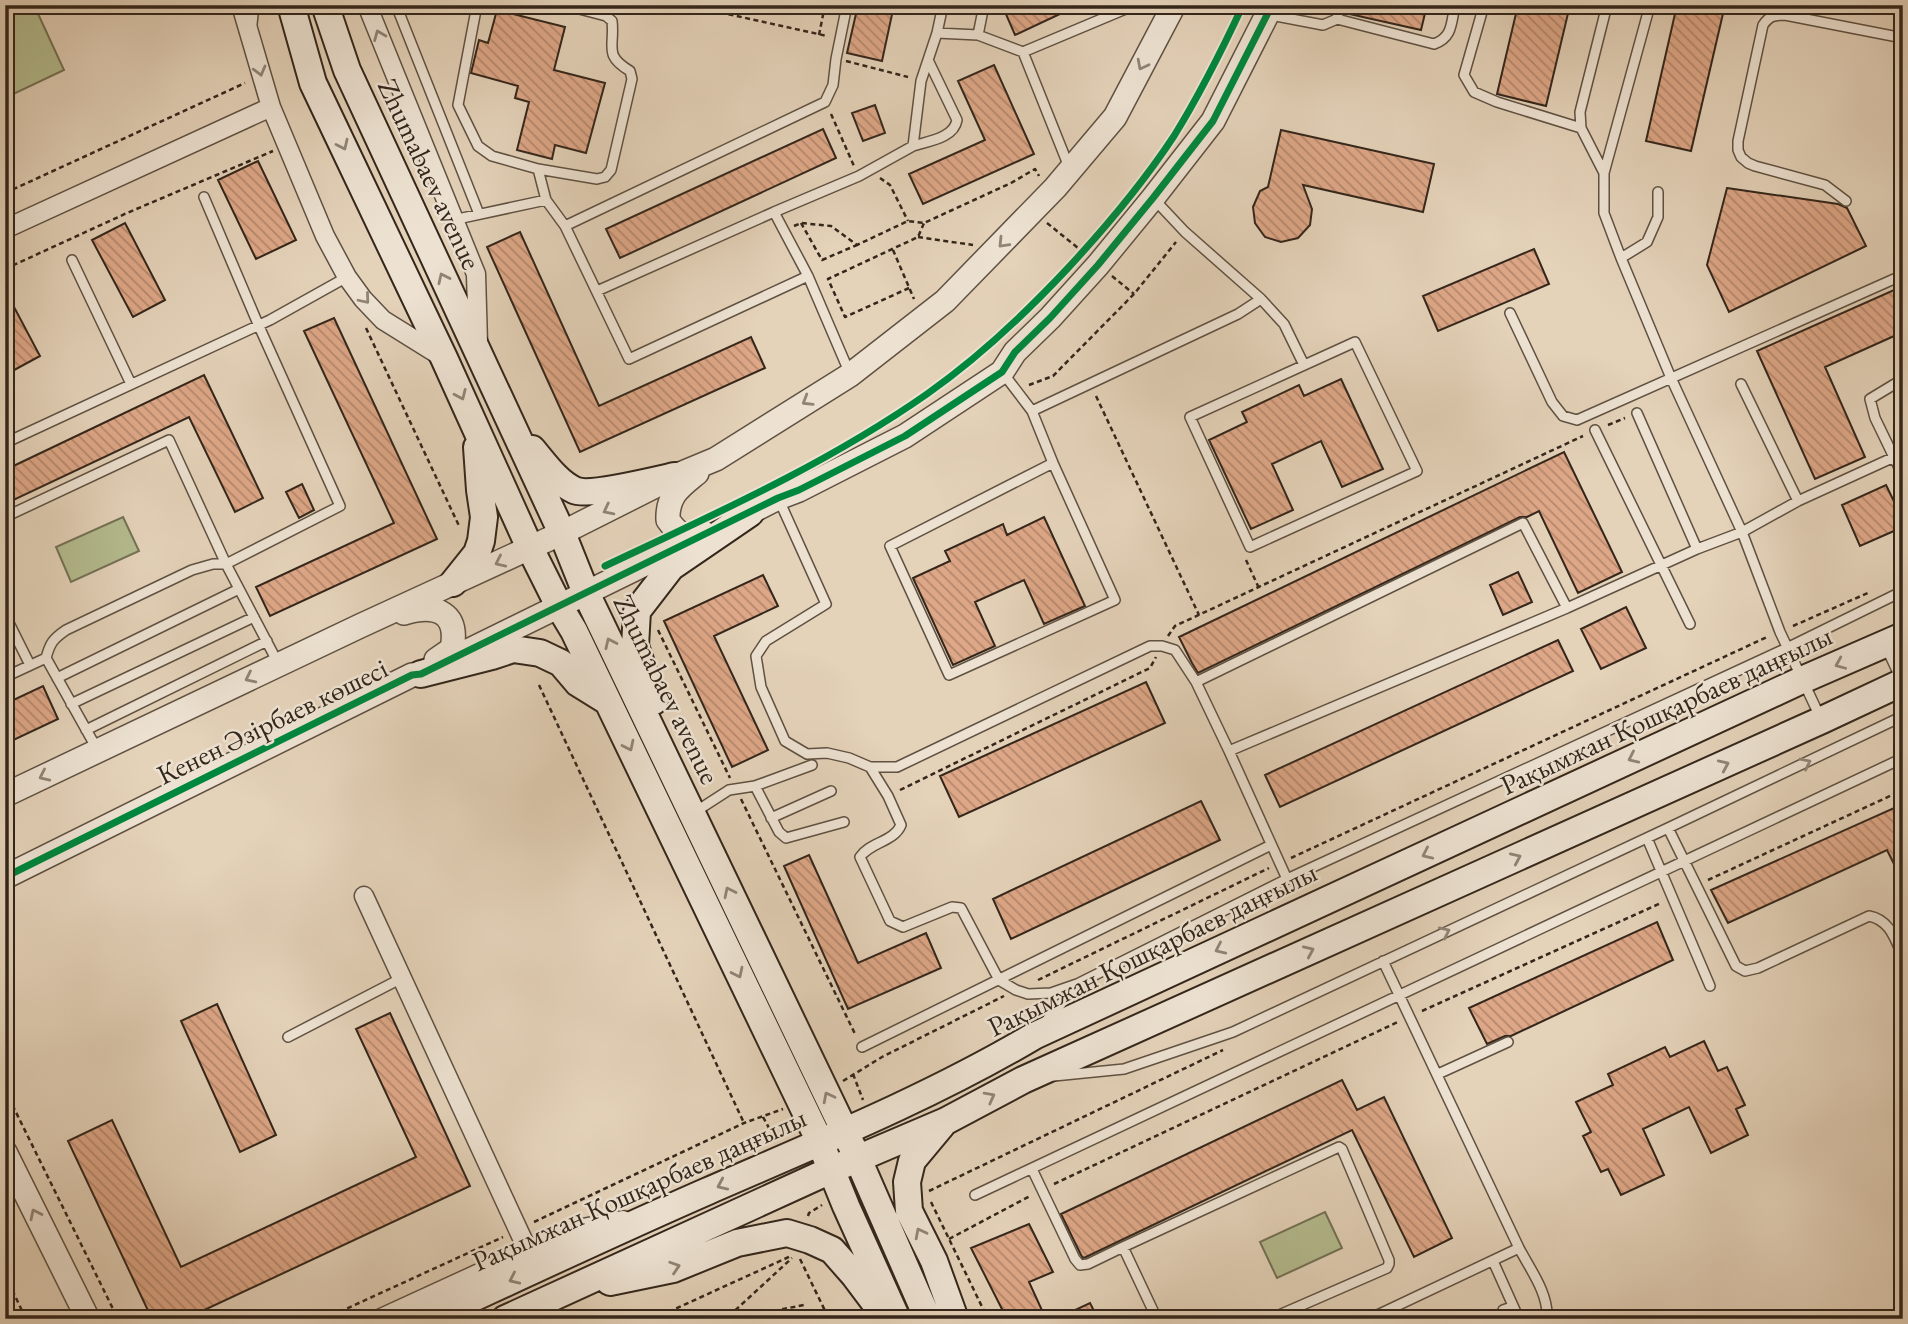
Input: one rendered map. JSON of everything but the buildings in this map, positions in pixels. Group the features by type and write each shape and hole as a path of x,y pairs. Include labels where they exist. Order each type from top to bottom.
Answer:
{"main road":[{"name":"Zhumabaev avenue","path":"291,5 313,83 444,358 530,548 813,1098 845,1132 928,1319"},
{"name":"Zhumabaev avenue","path":"325,5 347,70 562,533 586,593 688,807 813,1098 820,1142 831,1170"},
{"path":"492,383 525,442 561,481 577,492 676,476"},
{"path":"453,583 477,553 481,541 484,517 476,428"},
{"path":"688,807 672,750 635,646 636,611 671,567 750,513"},
{"name":"Рақымжан Қошқарбаев даңғылы","path":"428,1319 658,1213 845,1132 994,1059 1034,1036 1802,680 1894,641"},
{"path":"417,675 513,649 540,653 561,663 578,683 607,701"},
{"path":"508,1318 831,1170 946,1121 1023,1080 1903,682"},
{"path":"946,1121 912,1161 907,1182 909,1211 934,1261 955,1319"},
{"path":"831,1170 897,1319"},
{"path":"846,1206 855,1197 875,1196"},
{"path":"561,1293 673,1269 737,1243 787,1233 832,1250 887,1319"}],"street":[{"path":"242,5 271,107 325,236 347,276 363,299 383,320 444,358"},
{"path":"367,5 476,274 478,353"},
{"name":"Кенен Әзірбаев көшесі","path":"5,795 716,458 850,375 945,301 1034,211 1070,170 1115,117 1174,5"},
{"path":"586,593 905,436 1002,372 1015,352 1050,318 1091,258 1153,198 1213,121 1270,10"},
{"path":"5,229 271,107"},
{"path":"713,531 690,536 679,533 668,520 667,511 669,501 680,487 716,458"},
{"name":"Кенен Әзірбаев көшесі","path":"5,877 586,593"},
{"path":"360,626 412,611 431,609 445,615 453,627 452,649 417,675"},
{"path":"364,896 528,1251"},
{"path":"5,1152 88,1319"},
{"path":"379,1319 573,1230 658,1213"},
{"path":"57,1258 75,1319"}],"lane":[{"path":"251,36 254,5"},
{"path":"396,5 479,214"},
{"path":"478,5 458,105 478,146 492,156 538,169 597,179 605,177 611,170 632,79 629,71 613,58 611,21 606,16 564,5"},
{"path":"565,226 825,102 834,85 836,59 847,5"},
{"path":"913,146 922,81 943,5"},
{"path":"978,35 984,5"},
{"path":"937,33 978,35 1023,52 1135,5"},
{"path":"1337,19 1340,5"},
{"path":"1270,10 1323,25 1337,19 1434,44 1449,35 1455,5"},
{"path":"1484,5 1464,75 1474,92 1497,102 1581,128"},
{"path":"1604,173 1581,128 1580,112 1607,5"},
{"path":"1650,5 1604,173 1604,213 1671,378 1742,532 1780,632 1822,720"},
{"path":"1846,201 1825,185 1755,166 1741,157 1738,141 1763,25 1767,18 1785,15 1903,38"},
{"path":"1023,52 1070,170"},
{"path":"597,291 859,176 913,146 949,134 956,128 957,120 929,62"},
{"path":"538,169 546,200 565,226 629,359 808,276"},
{"path":"1621,258 1647,242 1658,217 1658,192"},
{"path":"98,751 46,658 54,639 192,570 213,564 226,564 340,506 204,197"},
{"path":"1153,198 1185,232 1261,299 1284,324 1304,365"},
{"path":"453,220 546,200"},
{"path":"774,212 808,276 850,375"},
{"path":"72,260 131,384"},
{"path":"1510,313 1552,402 1563,416 1577,420 1903,275"},
{"path":"5,443 270,320 347,276"},
{"path":"1032,411 1238,314 1261,299"},
{"path":"1355,342 1417,471 1250,547 1190,417 1304,365 1355,342"},
{"path":"1002,372 1032,411 1115,600 949,675 890,546 1053,463"},
{"path":"1903,379 1870,399 1875,418 1903,476"},
{"path":"1741,384 1798,501"},
{"path":"1637,413 1697,550"},
{"path":"1595,430 1690,624"},
{"path":"5,517 169,440 226,564 279,664"},
{"path":"1229,751 1742,532 1798,501 1903,453"},
{"path":"778,498 826,604 766,641 756,656 761,687 786,741 807,754 827,753 870,767 897,767 1150,646 1162,646 1175,650 1196,682 1287,879"},
{"path":"1196,682 1523,523 1567,608"},
{"path":"57,678 239,589"},
{"path":"870,767 888,796 901,825 898,833 865,850 860,857 890,921 903,927 952,907 961,908 999,981 1028,994 1051,993 1079,983 1287,879 1787,648 1903,591"},
{"path":"5,615 30,665"},
{"path":"71,704 254,617"},
{"path":"86,730 267,641"},
{"path":"1894,641 1903,682"},
{"path":"5,677 46,658"},
{"path":"1023,1080 1124,1069 1233,1032 1903,716"},
{"path":"975,1195 1903,758"},
{"path":"688,807 729,790 755,786 813,765"},
{"path":"755,786 779,832 786,838 845,822"},
{"path":"771,818 831,791"},
{"path":"1668,828 1736,966 1745,971 1758,968 1869,916 1879,918 1889,927 1903,957"},
{"path":"1647,838 1710,986"},
{"path":"862,1047 1272,845"},
{"path":"1383,961 1547,1304 1547,1319"},
{"path":"288,1037 402,978"},
{"path":"1034,1036 1079,983"},
{"path":"1438,1074 1508,1042"},
{"path":"1032,1168 1080,1265 1088,1264 1339,1147 1390,1264 1387,1268 1270,1319"},
{"path":"1123,1247 1157,1319"},
{"path":"1370,1319 1519,1248"},
{"path":"934,1261 965,1319"},
{"path":"1493,1261 1516,1314"},
{"path":"1501,1319 1503,1310 1509,1308 1516,1314"}],"path":[{"path":"687,5 840,40"},
{"path":"819,35 825,5"},
{"path":"836,59 922,81"},
{"path":"5,193 248,82"},
{"path":"825,102 859,176"},
{"path":"5,269 127,213 276,150"},
{"path":"801,223 822,260 908,221 924,223 1035,169 1043,182"},
{"path":"869,170 890,185 908,221"},
{"path":"1034,211 1077,243 1134,294"},
{"path":"785,231 801,223 831,226 857,245"},
{"path":"918,237 924,223"},
{"path":"1017,392 1034,382 1053,376 1134,294 1185,232"},
{"path":"909,288 845,317 828,279 918,237 982,246"},
{"path":"1091,258 1092,242"},
{"path":"1066,256 1077,243"},
{"path":"892,249 918,308"},
{"path":"1075,261 1091,258"},
{"path":"366,328 464,535 481,541"},
{"path":"1091,384 1199,615"},
{"path":"888,796 1150,668 1175,626 1595,430 1637,413"},
{"path":"1241,550 1259,587"},
{"path":"324,1319 744,1123 813,1098 882,1056 1280,863 1878,588"},
{"path":"658,631 862,1047"},
{"path":"539,685 744,1123"},
{"path":"1697,885 1903,790"},
{"path":"949,1239 1042,1190 1410,1017 1672,898"},
{"path":"853,1074 871,1119"},
{"path":"5,1090 118,1319"},
{"path":"762,1116 784,1158"},
{"path":"926,1192 988,1319"},
{"path":"730,1318 797,1253"},
{"path":"653,1319 797,1253"},
{"path":"797,1253 829,1319"},
{"path":"5,1275 26,1319"},
{"path":"730,1318 804,1305"},
{"path":"714,1319 720,1312 726,1313 730,1318"}],"green space":[{"path":"5,5 34,5 64,70 5,98"},
{"path":"123,517 139,551 71,582 56,547"},
{"path":"1325,1212 1342,1248 1277,1278 1260,1242"}],"cycle path":[{"path":"605,566 770,487 850,443 927,394 983,350 1068,268 1150,171 1193,104 1243,5"},
{"path":"5,877 412,675 421,674 799,490 905,436 1002,372 1015,352 1098,265 1213,121 1272,5"}]}
